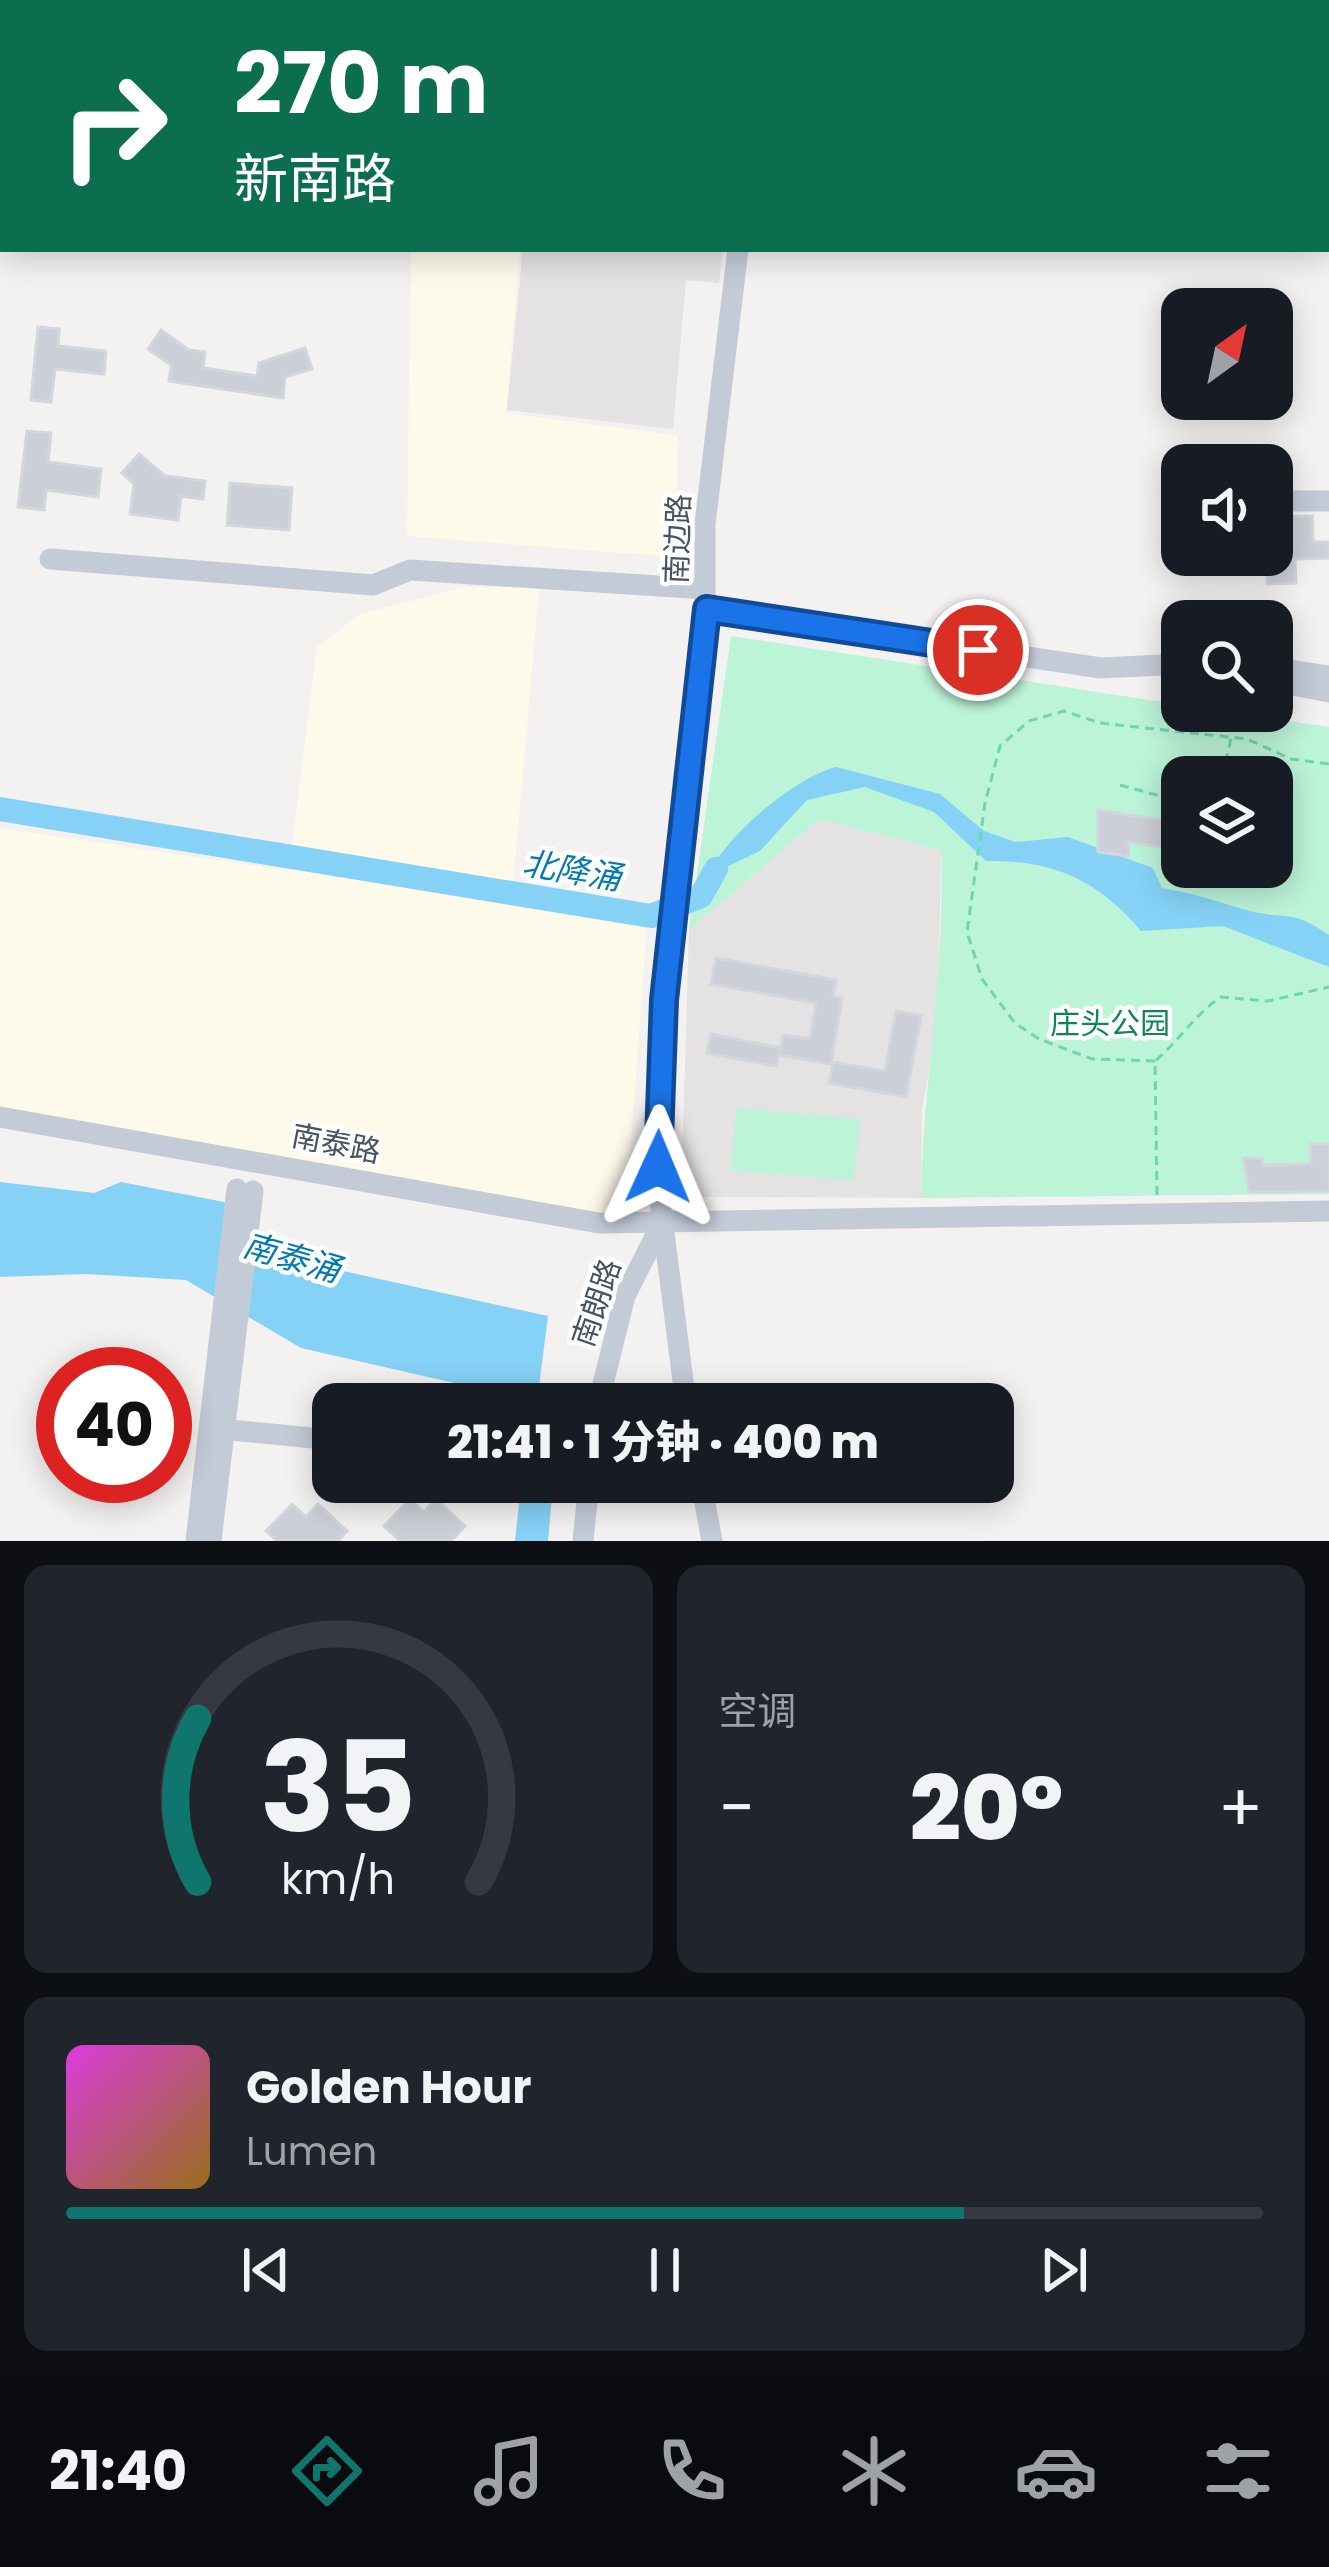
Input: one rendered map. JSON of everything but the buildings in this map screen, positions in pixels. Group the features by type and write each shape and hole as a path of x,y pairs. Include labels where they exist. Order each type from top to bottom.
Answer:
{"street":[{"name":"南边路","path":"683,1383 662,1225 661,1038 706,599 706,524 737,252"},
{"path":"1293,501 1329,501"},
{"path":"50,559 374,585 410,570 706,599 1101,668 1161,665"},
{"path":"1293,671 1329,676"},
{"path":"1293,685 1329,692"},
{"name":"南泰路","path":"0,1117 564,1217 718,1233 1329,1223"},
{"path":"211,1541 217,1429 245,1190"},
{"name":"南泰路","path":"662,1225 1329,1211"},
{"name":"南朗路","path":"603,1383 625,1296 662,1225"},
{"path":"217,1429 312,1438"},
{"path":"196,1541 217,1429"},
{"path":"583,1503 586,1511"},
{"path":"584,1541 587,1503"},
{"path":"705,1503 712,1541"}],"path":[{"path":"1329,764 1291,759 1232,736 1119,726 1064,711 1029,721 1000,746 982,820 967,932 982,979 1015,1023 1039,1039 1092,1059 1155,1061 1180,1040 1194,1015 1221,997 1268,1001 1329,986"},
{"path":"1228,756 1232,736"},
{"path":"1120,785 1161,796"},
{"path":"1155,1061 1155,1215"}],"shaded area":[{"path":"411,252 520,252 506,413 678,436 675,557 407,536"},
{"path":"523,252 723,252 719,283 686,280 673,429 507,410"},
{"path":"465,587 539,588 512,899 647,923 627,1196 618,1211 604,1217 0,1109 0,828 289,871 317,647 360,614"},
{"path":"819,819 941,850 938,1022 922,1109 921,1198 681,1197 689,930"}],"green space":[{"name":"庄头公园","path":"731,636 1161,702 1161,732 1293,732 1293,722 1329,727 1329,1194 921,1198 940,937 941,850 819,819 689,930"},
{"path":"736,1108 860,1119 854,1181 731,1170"}],"water":[{"path":"836,767 940,794 984,831 1015,842 1068,837 1153,868 1161,888 1306,921 1329,935 1329,967 1223,926 1141,931 1108,898 1072,876 1032,864 986,861 934,812 865,787 807,800 760,851 720,870 701,896 706,878 734,838 775,801"},
{"path":"0,1182 94,1193 121,1182 224,1202 284,1258 548,1316 539,1383 454,1383 301,1348 186,1280 86,1274 0,1277"},
{"path":"519,1503 551,1503 548,1541 515,1541"}],"waterway":[{"name":"北降涌","path":"0,809 651,916 701,896 716,869"}],"route":[{"path":"658,1167 664,1000 705,664 707,609 978,650"}],"water label":[{"name":"南泰涌","path":"292,1257"}]}
